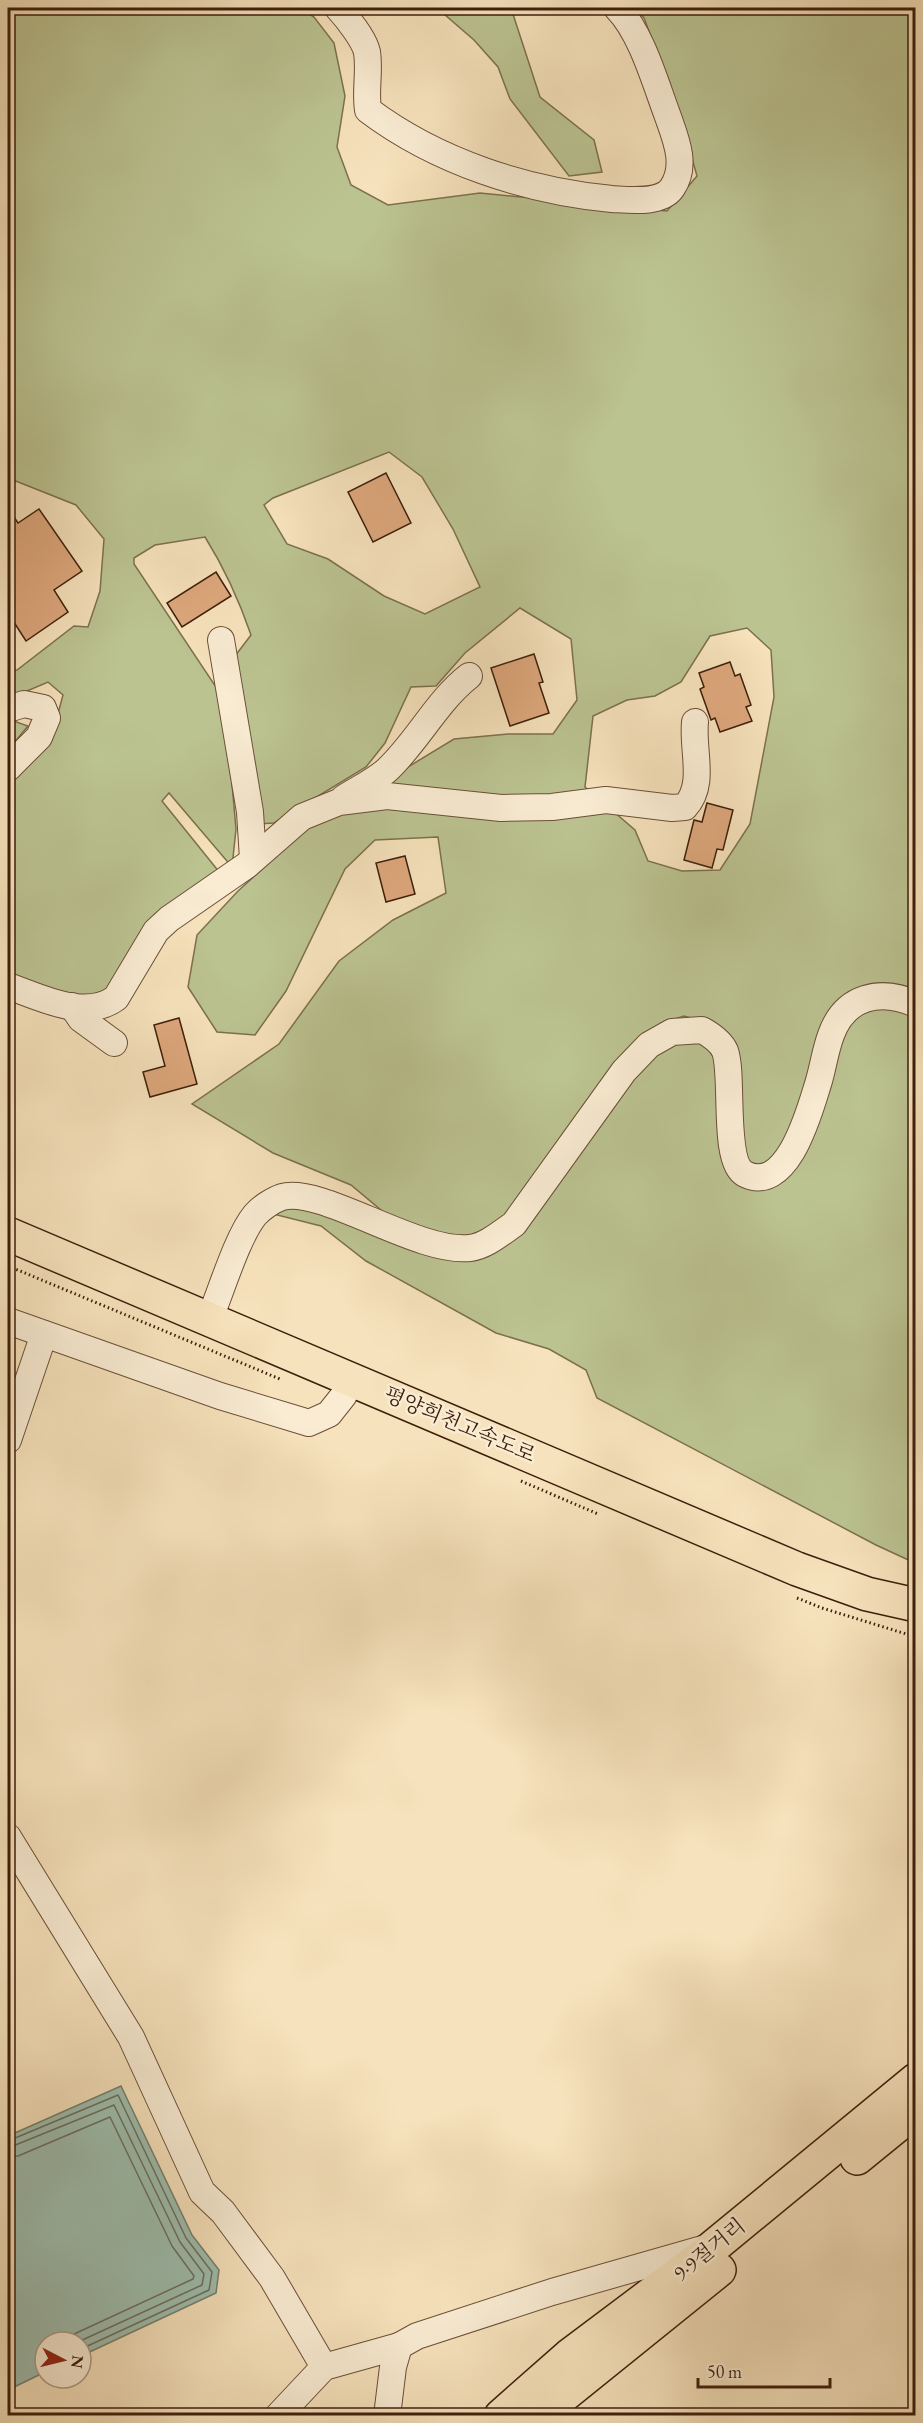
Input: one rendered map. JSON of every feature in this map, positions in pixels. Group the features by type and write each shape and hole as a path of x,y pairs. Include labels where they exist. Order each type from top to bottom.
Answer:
{"highway":[{"name":"평양희천고속도로","path":"8,1234 797,1569 867,1594 915,1605"},
{"name":"평양희천고속도로","path":"8,1253 344,1395 862,1607 915,1619"},
{"name":"9·9절거리","path":"501,2415 569,2356 715,2245 915,2079"},
{"name":"9·9절거리","path":"538,2415 915,2110"}],"street":[{"path":"338,8 367,50 368,69 365,92 368,110 397,132 490,174 571,195 628,200 656,198 671,190 678,177 680,160 677,143 648,62 632,30 617,8"},
{"path":"221,640 250,812 253,859"},
{"path":"8,986 72,1006 106,1005 116,998 156,931 169,919 253,859 302,817 339,802 385,772 402,754 450,691 470,676"},
{"path":"8,709 24,704 44,708 47,718 39,736 8,768"},
{"path":"339,802 387,796 501,808 552,807 606,800 672,808 685,807 694,796 697,782 693,743 694,722"},
{"path":"209,1320 255,1215 282,1197 306,1197 408,1235 452,1247 471,1248 492,1240 514,1224 624,1071 649,1045 672,1032 702,1030 724,1049 729,1070 734,1159 742,1172 755,1178 768,1177 777,1171 793,1152 819,1083 831,1034 846,1010 866,997 884,994 915,1004"},
{"path":"72,1006 81,1019 114,1043"},
{"path":"8,1321 220,1396 309,1423 329,1414 344,1395"},
{"path":"8,1440 44,1334"},
{"path":"8,1838 131,2037 202,2192 223,2212 272,2278 324,2367"},
{"path":"8,1868 38,1886"},
{"path":"278,2415 324,2367 399,2346 417,2336 541,2296 715,2245"},
{"path":"387,2415 393,2367 399,2346"}],"green space":[{"path":"8,8 300,8 314,17 334,43 345,96 337,147 351,185 388,205 480,193 667,211 697,176 679,112 644,18 634,8 915,8 915,994 853,995 778,1158 766,1168 747,1165 711,1023 684,1016 662,1023 513,1210 470,1242 393,1220 351,1185 273,1153 192,1104 279,1044 339,961 393,920 446,893 438,837 375,840 345,869 286,991 255,1035 217,1032 188,987 197,935 238,891 331,807 403,770 454,739 508,734 553,734 577,700 571,639 520,608 465,653 436,686 411,687 385,743 366,767 274,823 259,824 235,656 251,635 225,573 205,537 155,545 134,558 134,564 218,690 229,750 236,829 232,867 169,793 162,801 220,873 109,991 96,1000 8,978 8,790 24,765 52,736 63,695 48,682 8,699 8,671 17,670 74,626 88,627 100,591 104,539 76,505 8,478","holes":["389,452 422,477 453,529 480,587 425,614 384,596 328,559 287,544 264,505 273,498","747,628 771,650 774,697 750,824 720,870 682,871 648,861 635,830 585,787 593,716 627,700 655,696 681,682 710,636"]},
{"path":"437,8 511,8 540,97 594,140 602,172 569,176 510,99 498,67 474,40"},
{"path":"8,719 28,726 8,750"},
{"path":"873,1006 915,1010 915,1563 876,1545 597,1398 586,1370 549,1349 496,1333 366,1261 321,1226 277,1215 277,1207 300,1205 436,1256 470,1260 489,1254 513,1235 634,1070 660,1046 697,1036 722,1061 729,1170 775,1181 837,1036 853,1016"}],"water":[{"path":"121,2086 192,2235 219,2270 216,2293 93,2350 93,2330 33,2330 33,2378 8,2390 8,2136"}],"building":[{"path":"386,473 411,523 373,542 348,492"},
{"path":"8,508 18,523 39,509 82,571 54,590 68,612 26,641 8,613"},
{"path":"216,572 231,596 182,627 167,603"},
{"path":"534,654 543,682 539,683 549,713 510,726 491,668"},
{"path":"730,662 735,676 740,674 751,705 746,707 752,721 720,732 715,718 711,720 700,689 704,687 699,673"},
{"path":"707,803 733,810 723,850 717,849 712,868 684,860 694,820 702,822"},
{"path":"405,856 415,894 386,902 376,863"},
{"path":"179,1018 197,1084 150,1097 143,1072 165,1066 154,1025"}]}
